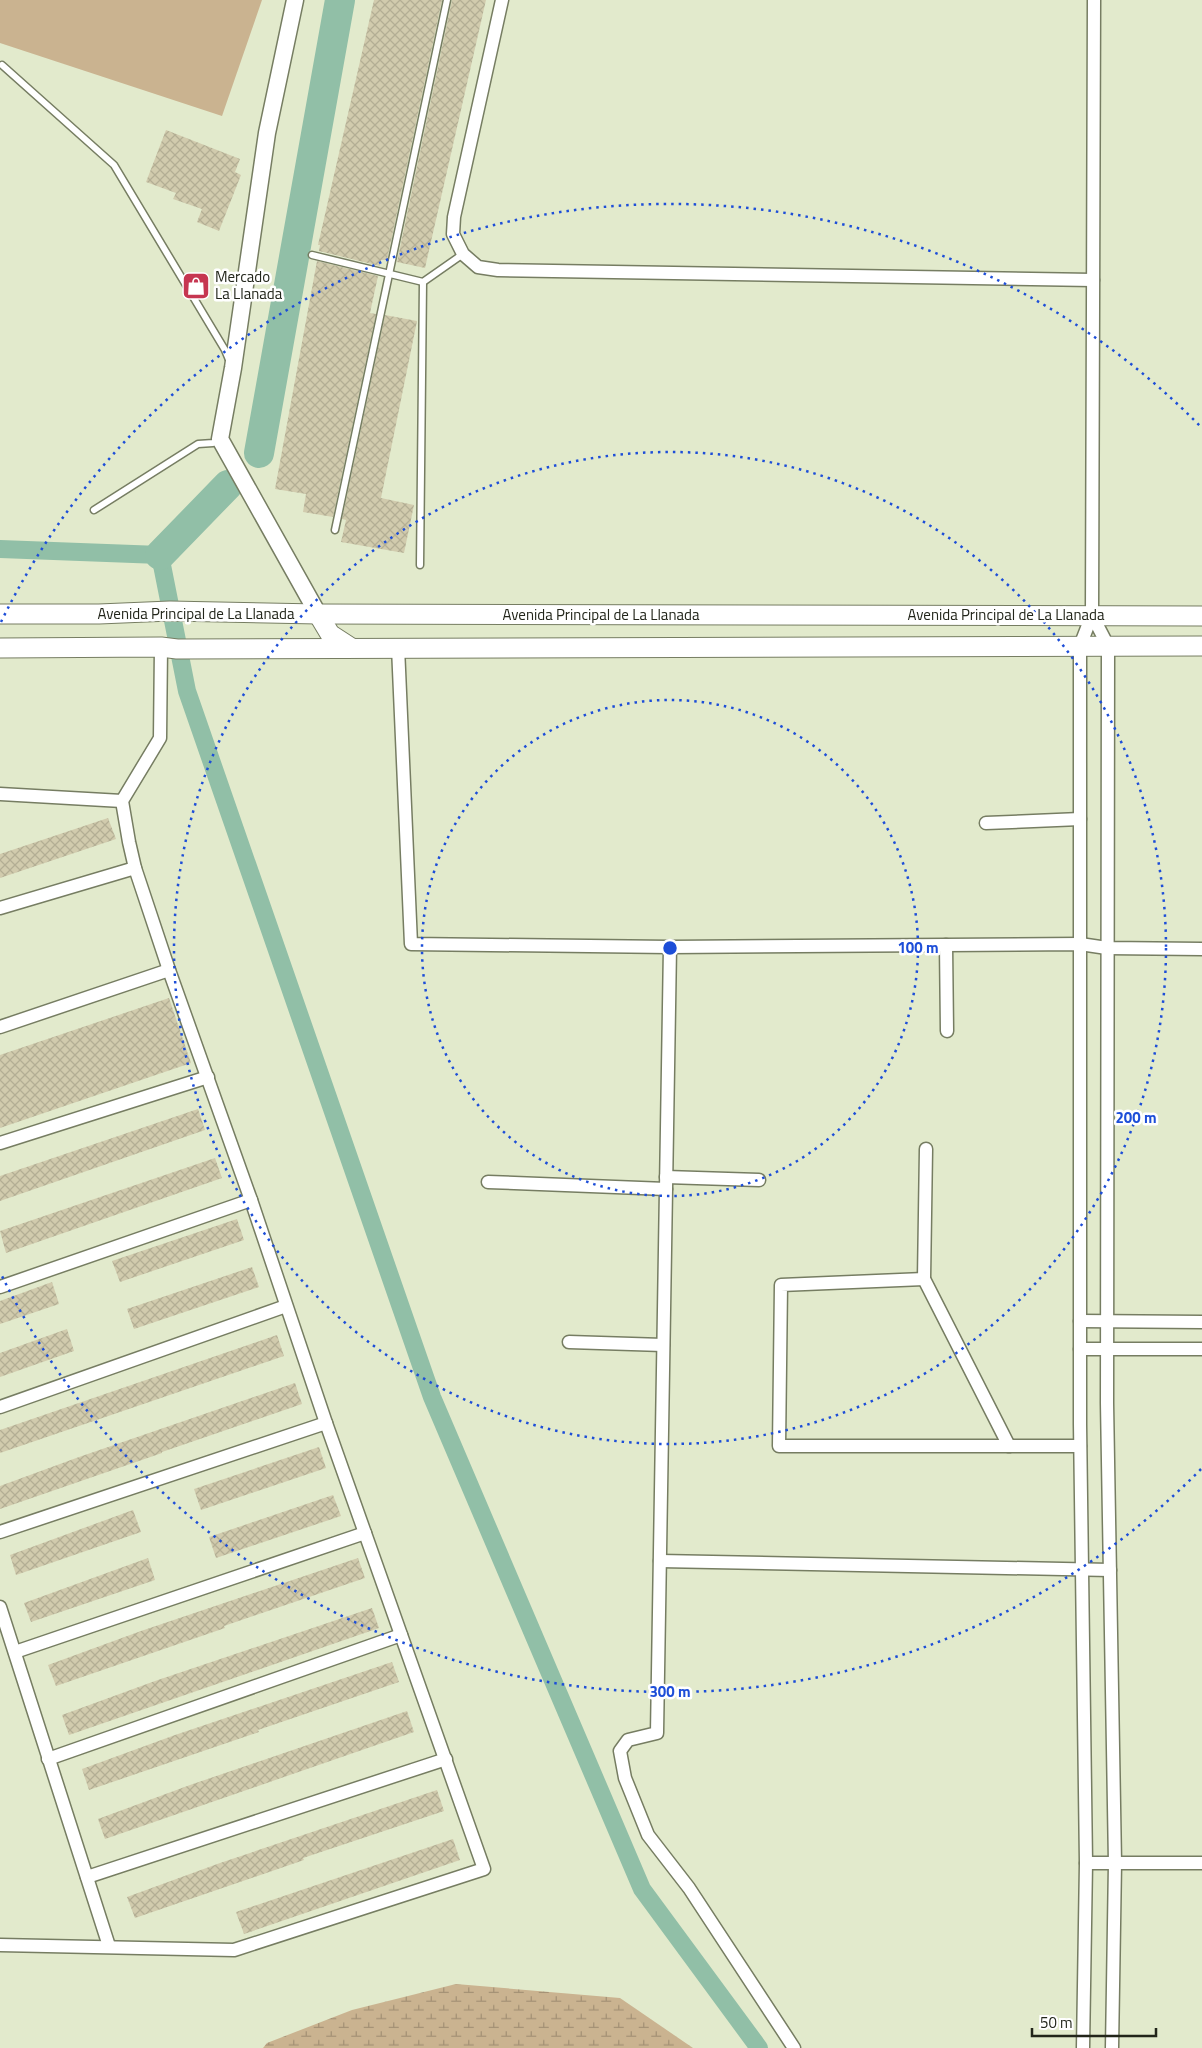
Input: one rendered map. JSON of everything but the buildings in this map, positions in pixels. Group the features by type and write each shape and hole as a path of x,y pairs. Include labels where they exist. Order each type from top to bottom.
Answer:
{"main road":[{"name":"Avenida Principal de La Llanada","path":"0,614 99,614 170,611 318,614 1202,616"},
{"path":"318,614 330,634 350,647"},
{"path":"297,647 315,633 318,614"},
{"path":"0,648 1202,646"}],"street":[{"path":"295,0 267,132 233,368 220,439 318,614"},
{"path":"502,0 454,218 453,234 463,254 478,267 498,270 1093,280"},
{"path":"1084,2048 1086,1863 1080,1446 1080,646 1092,615 1094,0"},
{"path":"1092,615 1108,646 1107,1349 1115,1863 1112,2048"},
{"path":"0,1945 234,1950 484,1869 326,1423 251,1200 169,970 135,868 122,801 160,738 161,647"},
{"path":"398,647 411,944 670,947 1080,944 1107,948 1202,949"},
{"path":"0,794 122,801"},
{"path":"986,823 1080,819"},
{"path":"0,908 135,868"},
{"path":"946,945 947,1031"},
{"path":"670,947 657,1733 628,1740 620,1751 625,1778 648,1834 689,1888 794,2048"},
{"path":"0,1027 169,970"},
{"path":"0,1143 208,1077"},
{"path":"926,1149 924,1279 1008,1446"},
{"path":"488,1182 666,1183 760,1180"},
{"path":"0,1288 251,1200"},
{"path":"924,1279 781,1285 779,1446 1080,1446"},
{"path":"0,1407 286,1306"},
{"path":"1080,1321 1202,1322"},
{"path":"569,1342 663,1346"},
{"path":"1080,1349 1202,1349"},
{"path":"0,1532 326,1423"},
{"path":"16,1652 365,1533"},
{"path":"660,1561 1110,1570"},
{"path":"0,1608 16,1652 48,1759 109,1946"},
{"path":"48,1759 401,1635"},
{"path":"87,1877 446,1759"},
{"path":"1086,1863 1202,1863"}],"lane":[{"path":"335,530 388,273 448,0"},
{"path":"2,65 114,165 225,350 233,368"},
{"path":"312,255 423,282 463,254"},
{"path":"420,565 423,282"},
{"path":"94,510 198,444 213,443 220,439"}],"green space":[{"path":"0,0 262,0 222,116 0,43"},
{"path":"456,1984 620,1998 693,2048 263,2048 267,2043 352,2010"}],"waterway":[{"path":"259,453 340,0"},
{"path":"160,555 228,485"},
{"path":"0,549 160,555 187,691 432,1397 642,1889 759,2048"}],"place":[{"name":"Mercado La Llanada","path":"196,286"}]}
